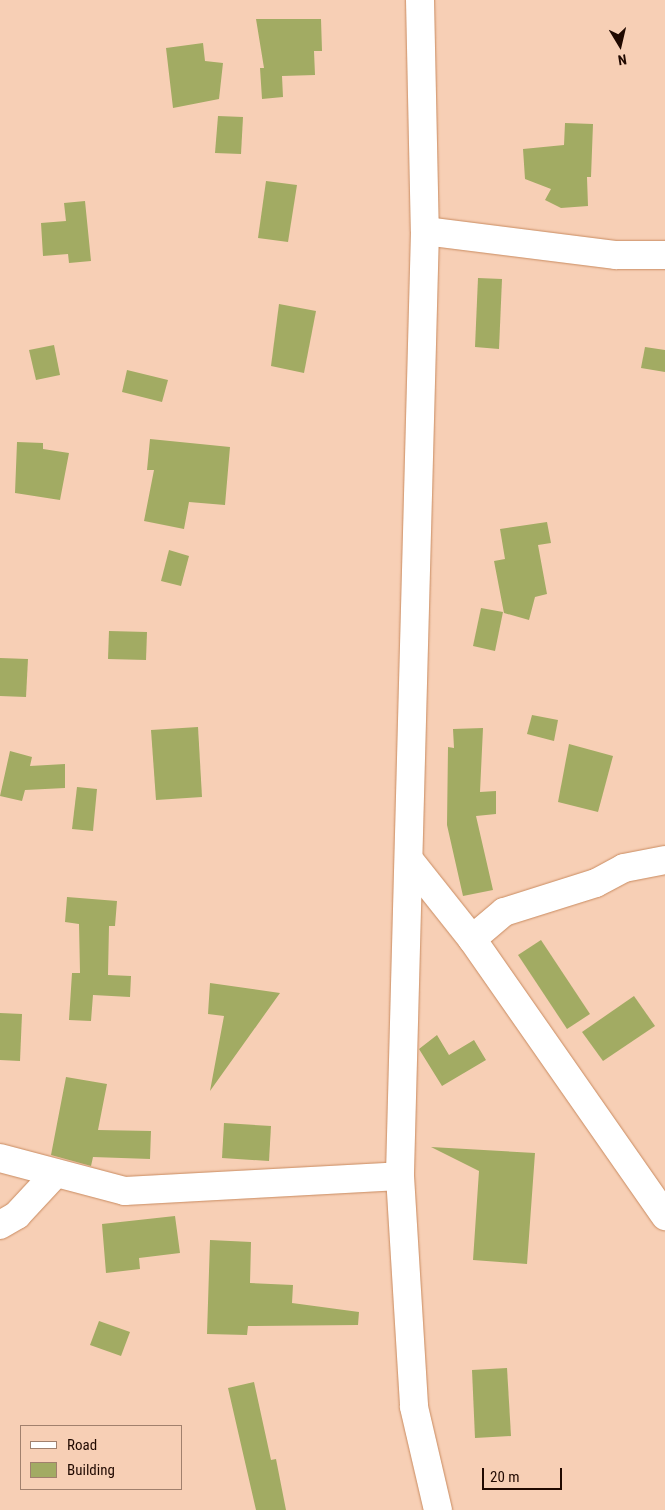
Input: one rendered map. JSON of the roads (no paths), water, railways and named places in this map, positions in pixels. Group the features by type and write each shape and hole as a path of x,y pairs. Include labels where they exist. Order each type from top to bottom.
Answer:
{"street":[{"path":"420,0 426,231 400,1176 414,1407 438,1510"},
{"path":"426,231 606,254 665,255"},
{"path":"472,939 504,912 596,883 624,868 665,860"},
{"path":"410,861 472,939 665,1216"},
{"path":"0,1158 125,1191 400,1176"},
{"path":"0,1225 17,1215 56,1173"}]}
